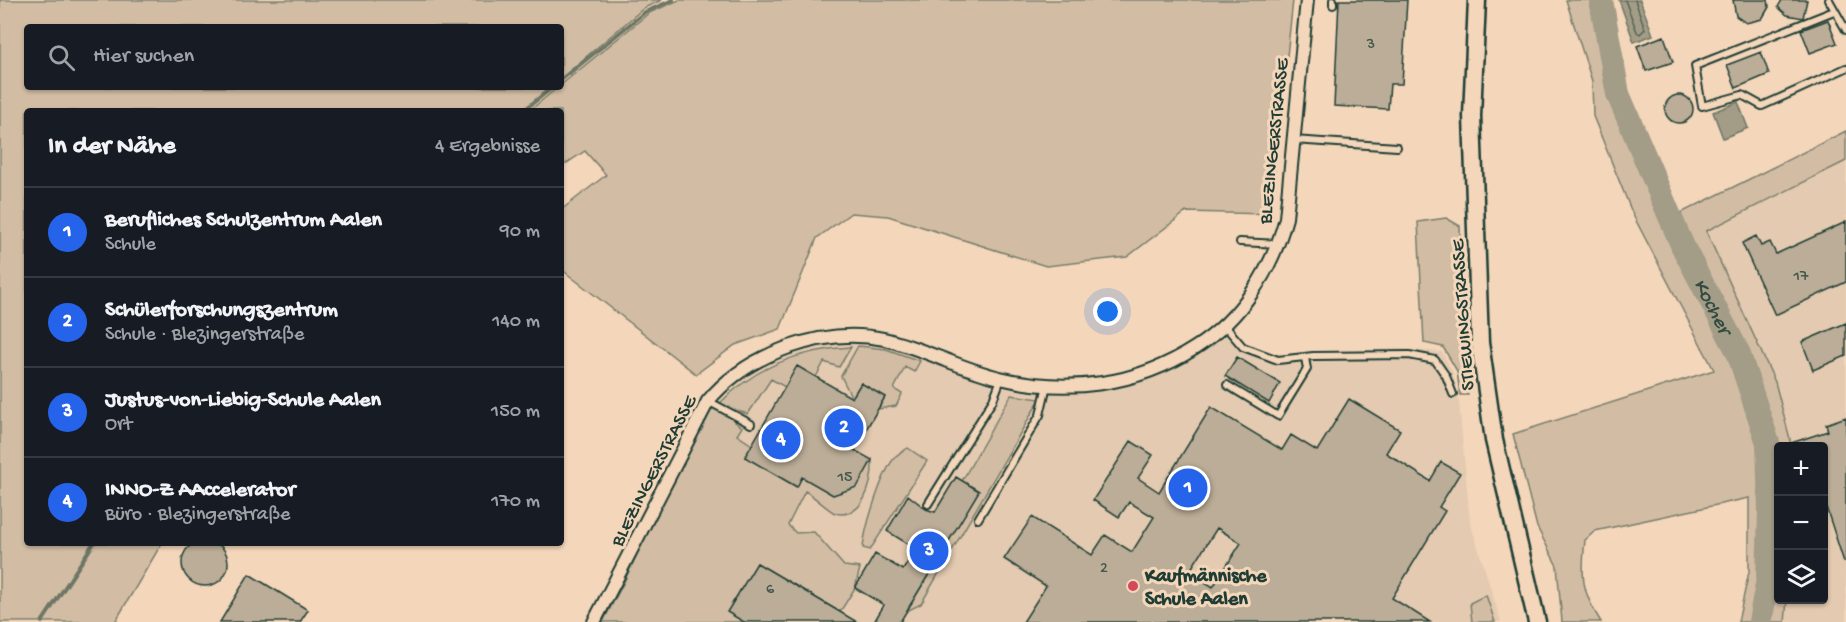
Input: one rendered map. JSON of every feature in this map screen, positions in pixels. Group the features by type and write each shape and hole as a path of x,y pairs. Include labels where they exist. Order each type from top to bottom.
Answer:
{"main road":[{"name":"STIEWINGSTRASSE","path":"1477,0 1472,116 1480,343 1494,440 1537,622"}],"street":[{"name":"BLEZINGERSTRASSE","path":"594,622 708,401 723,383 758,361 801,343 846,336 883,339 1001,379 1047,385 1092,386 1129,378 1176,360 1225,326 1248,299 1279,244 1286,218 1307,0"}],"lane":[{"path":"1829,0 1846,30"},
{"path":"1834,11 1695,66 1702,106 1742,95 1762,106 1846,68"},
{"path":"1293,140 1397,147"},
{"path":"1240,242 1279,244"},
{"path":"1225,326 1243,346 1278,360 1409,355 1435,360 1454,394"},
{"path":"1227,385 1278,416 1307,369 1305,358"},
{"path":"928,504 993,400 1001,379"},
{"path":"978,519 1040,415 1047,385"},
{"path":"708,401 751,424"}],"shaded area":[{"path":"0,0 662,0 644,8 564,75 564,24 24,24 24,90 546,90 526,108 24,108 24,546 90,546 49,612 92,546 160,546 115,622 0,622"},
{"path":"679,0 1293,0 1270,214 1186,212 1127,257 1046,266 888,216 851,213 817,238 780,329 735,345 696,374 564,271 564,208 606,175 585,151 564,165 564,108 533,108 555,90 564,90 564,82 649,13"},
{"path":"1566,0 1608,0 1626,94 1677,215 1846,131 1846,161 1706,231 1775,382 1790,439 1790,442 1774,442 1774,604 1787,604 1785,622 1738,622 1749,572 1749,498 1595,531 1585,540 1583,574 1589,601 1601,622 1562,622 1557,566 1537,527 1513,434 1714,370 1633,215 1593,116 1592,81"},
{"path":"1846,161 1846,622 1785,622 1787,604 1828,604 1828,442 1789,442 1775,382 1706,231"},
{"path":"1446,218 1460,226 1463,352 1468,395 1460,395 1457,371 1443,347 1424,343 1418,222"},
{"path":"1224,327 1243,347 1278,360 1290,353 1401,349 1442,352 1453,373 1459,403 1470,522 1501,622 603,622 714,406 723,383 758,361 846,336 918,350 1056,387 1129,378"},
{"path":"858,346 886,349 920,361 914,372 905,367 894,389 902,394 896,406 878,409 885,397 861,383 852,398 841,376"},
{"path":"851,347 839,367 824,362 816,377 785,387 771,379 748,414 718,405 747,380 778,363 813,352"},
{"path":"1011,395 1040,399 921,604 907,611 978,491 962,481"},
{"path":"714,406 738,417 735,422 742,427 737,435 752,445 745,457 796,487 802,477 833,495 856,487 872,460 871,479 865,497 853,511 845,514 835,513 805,491 788,525 796,533 814,532 844,566 860,568 855,588 840,612 757,563 728,612 744,622 603,622 697,425"},
{"path":"908,448 927,461 870,550 863,548 871,514 885,474 896,456"},
{"path":"1486,595 1495,622 1472,622 1470,603"}],"water":[{"path":"1619,0 1640,0 1653,35 1634,42"},
{"path":"1738,102 1748,128 1723,138 1713,112"}],"building":[{"path":"1339,0 1407,0 1402,84 1390,84 1388,109 1334,106"},
{"path":"1733,0 1768,0 1769,7 1762,19 1746,23 1736,16"},
{"path":"1782,0 1807,0 1803,18 1787,15 1778,7"},
{"path":"1828,20 1837,43 1810,53 1801,30"},
{"path":"1664,36 1673,62 1646,71 1637,46"},
{"path":"1761,52 1769,74 1736,88 1727,65"},
{"path":"1679,95 1689,99 1693,109 1689,119 1679,123 1669,119 1665,109 1669,99"},
{"path":"1846,222 1846,282 1775,315 1742,243 1756,236 1761,246 1770,242 1776,254"},
{"path":"1846,323 1846,356 1813,370 1802,342"},
{"path":"1237,357 1280,383 1269,403 1225,376"},
{"path":"797,366 852,398 861,383 885,397 854,450 872,460 857,487 833,495 802,477 797,487 745,457"},
{"path":"1349,399 1400,430 1386,453 1430,481 1441,462 1460,473 1439,507 1445,511 1392,598 1430,622 1023,622 1046,586 1004,559 1032,517 1092,555 1105,535 1132,552 1154,517 1129,502 1119,517 1093,500 1131,441 1153,455 1138,478 1159,492 1211,407 1282,450 1291,435 1317,451","holes":["1217,528 1241,543 1213,587 1189,572"]},
{"path":"1846,417 1846,562 1844,562 1828,513 1828,442 1794,442 1828,431 1826,424"},
{"path":"956,477 979,491 900,622 874,622 884,605 855,588 875,554 903,570 916,549 887,531 908,495 926,509 935,512"},
{"path":"188,546 222,546 227,554 227,572 222,580 214,585 196,585 188,580 183,572 183,554"},
{"path":"757,563 857,622 744,622 727,612"},
{"path":"249,574 308,610 300,622 220,622"}],"waterway":[{"path":"564,78 645,12 673,0"},
{"name":"Kocher","path":"1601,0 1618,94 1683,247 1738,352 1768,443 1770,511 1768,579 1760,622"},
{"path":"527,108 549,90"},
{"path":"42,622 92,546"}],"place":[{"name":"Schülerforschungszentrum","path":"844,428"},
{"name":"INNO-Z AAccelerator","path":"781,440"},
{"name":"Berufliches Schulzentrum Aalen","path":"1188,488"},
{"name":"Justus-von-Liebig-Schule Aalen","path":"929,551"},
{"name":"Kaufmännische Schule Aalen","path":"1133,586"}]}
